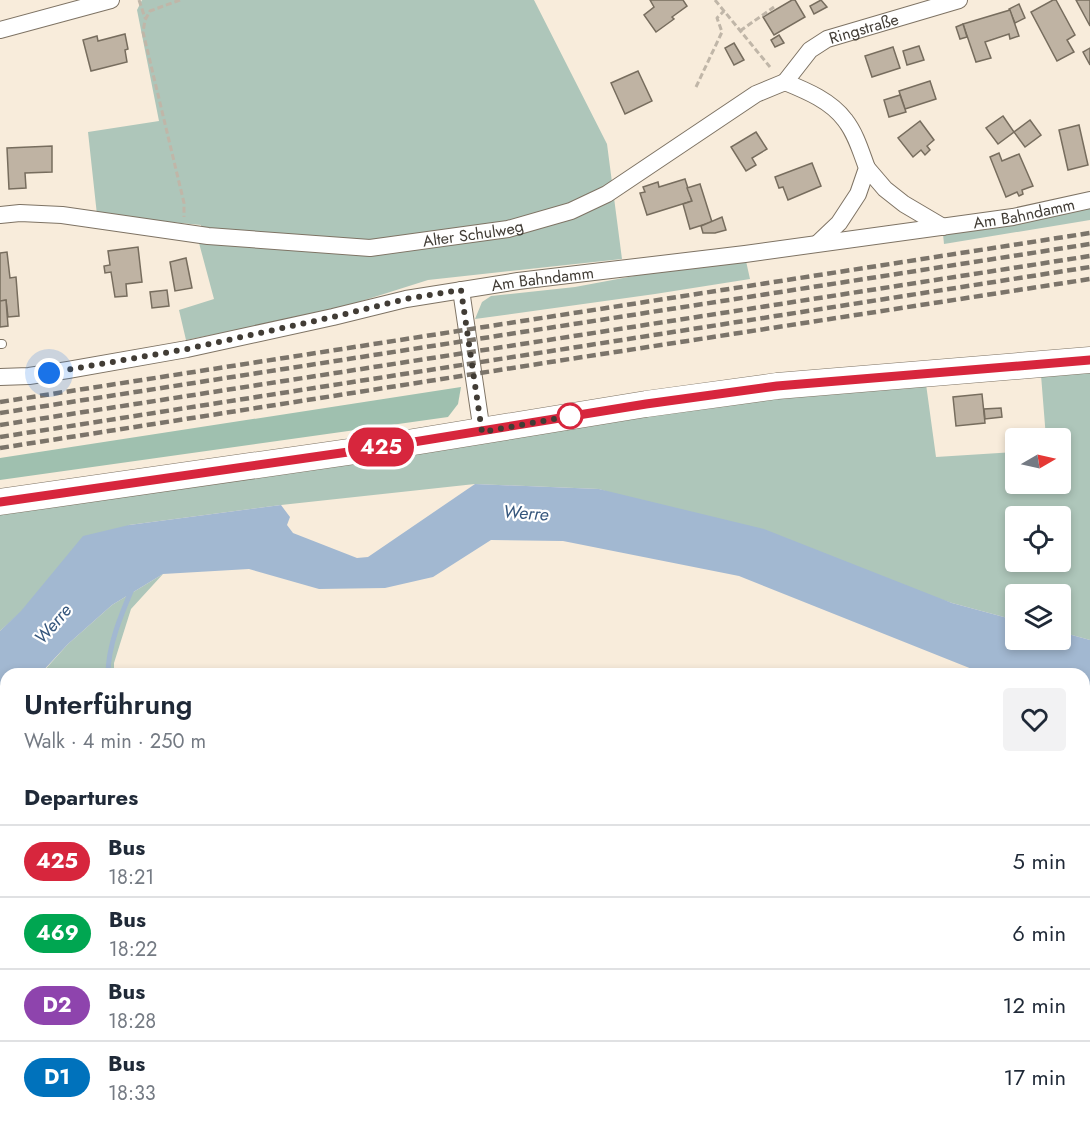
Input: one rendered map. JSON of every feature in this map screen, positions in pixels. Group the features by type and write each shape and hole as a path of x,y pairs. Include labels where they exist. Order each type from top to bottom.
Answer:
{"main road":[{"path":"0,502 482,432 646,404 777,386 1090,360"}],"street":[{"path":"0,30 111,0"},
{"name":"Ringstraße","path":"785,82 810,50 827,39 959,0"},
{"path":"785,82 826,103 844,119 854,134 867,168 885,189 904,204 943,227"},
{"name":"Alter Schulweg","path":"0,215 20,213 62,216 208,236 370,248 508,229 571,212 607,194 756,94 785,82"},
{"path":"818,243 839,223 858,194 867,168"},
{"name":"Am Bahndamm","path":"0,377 59,372 187,349 406,299 461,290 1013,217 1090,200"},
{"path":"461,290 482,432"}],"path":[{"path":"139,0 145,20"},
{"path":"180,0 150,11 145,20 143,32 184,203 185,232"},
{"path":"715,0 770,67"},
{"path":"740,31 774,7"},
{"path":"696,87 722,33 717,18 724,11"}],"green space":[{"path":"142,0 534,0 607,144 622,259 428,280 327,312 186,340 179,310 214,299 199,243 201,225 97,215 88,132 159,121 137,10"},
{"path":"1090,208 1090,220 944,244 943,234"},
{"path":"746,261 750,279 475,319 482,302 491,296 575,287 650,273"},
{"path":"1090,371 1090,640 1071,635 1071,584 1005,584 1005,617 952,603 599,489 475,484 281,505 129,525 0,631 0,515 754,399 926,384 936,457 1005,453 1005,494 1071,494 1071,428 1045,428 1041,375"},
{"path":"461,387 458,404 448,417 0,480 0,458"},
{"path":"163,574 131,609 114,668 46,668 68,644 112,605"}],"water":[{"name":"Werre","path":"475,484 599,489 764,529 952,603 1005,617 1005,650 1071,650 1071,635 1090,640 1090,668 969,668 739,576 563,541 491,540 433,577 385,588 319,589 249,569 163,574 112,605 68,644 46,668 0,668 0,631 21,611 83,536 129,525 281,505 290,517 287,525 293,533 357,558 368,557"}],"building":[{"path":"650,0 683,0 687,6 656,32 644,15 654,7"},
{"path":"795,0 805,17 774,35 763,17"},
{"path":"821,0 827,7 814,14 810,6"},
{"path":"1056,0 1075,35 1067,40 1074,52 1057,61 1031,12"},
{"path":"1076,0 1090,0 1090,26"},
{"path":"1019,4 1025,18 1015,23 1009,9"},
{"path":"1010,10 1019,36 1010,39 1009,34 985,42 991,58 976,62 963,24"},
{"path":"963,24 967,37 960,39 956,27"},
{"path":"125,34 128,49 125,50 127,62 91,71 83,40 97,36 98,41"},
{"path":"779,35 784,43 775,47 771,40"},
{"path":"734,43 744,60 734,65 725,48"},
{"path":"919,46 924,60 907,65 903,51"},
{"path":"893,47 900,68 872,77 865,56"},
{"path":"1090,48 1090,65 1083,52"},
{"path":"638,71 652,101 625,114 611,83"},
{"path":"930,81 936,99 905,109 899,91"},
{"path":"900,95 906,112 889,117 884,100"},
{"path":"1003,116 1014,132 998,144 986,128"},
{"path":"1030,120 1041,135 1025,147 1014,132"},
{"path":"920,121 934,140 927,146 930,150 925,155 921,150 913,157 898,138"},
{"path":"1079,125 1088,165 1068,170 1059,130"},
{"path":"756,132 767,149 752,158 756,165 746,171 731,147"},
{"path":"52,146 52,172 25,173 26,188 9,189 7,148"},
{"path":"999,153 1002,161 1019,154 1033,186 1022,190 1023,194 1019,196 1017,192 1006,197 990,157"},
{"path":"812,163 821,186 788,200 783,187 779,188 775,177"},
{"path":"685,179 692,201 647,215 640,193 645,192 643,187 658,182 659,187"},
{"path":"700,184 712,222 690,229 683,204 692,201 687,188"},
{"path":"722,217 726,230 703,233 701,226"},
{"path":"138,247 142,282 126,284 127,296 115,297 111,272 105,273 104,266 110,265 108,251"},
{"path":"7,252 10,278 16,277 19,316 8,317 6,300 0,301 0,253"},
{"path":"186,258 192,288 175,291 170,262"},
{"path":"167,290 169,306 152,308 150,292"},
{"path":"6,300 8,326 0,327 0,301"},
{"path":"982,394 985,423 956,426 953,397"},
{"path":"1001,408 1002,417 985,419 984,409"}],"waterway":[{"path":"109,668 113,642 132,589"}],"railway":[{"path":"0,402 1090,233"},
{"path":"0,413 1090,244"},
{"path":"0,425 1090,256"},
{"path":"0,437 1090,267"},
{"path":"0,448 1090,279"}],"bus line":[{"name":"425","path":"0,502 383,447 646,404 777,386 1090,360"}],"route":[{"path":"49,373 187,349 406,299 461,290 482,432 570,416"}]}
